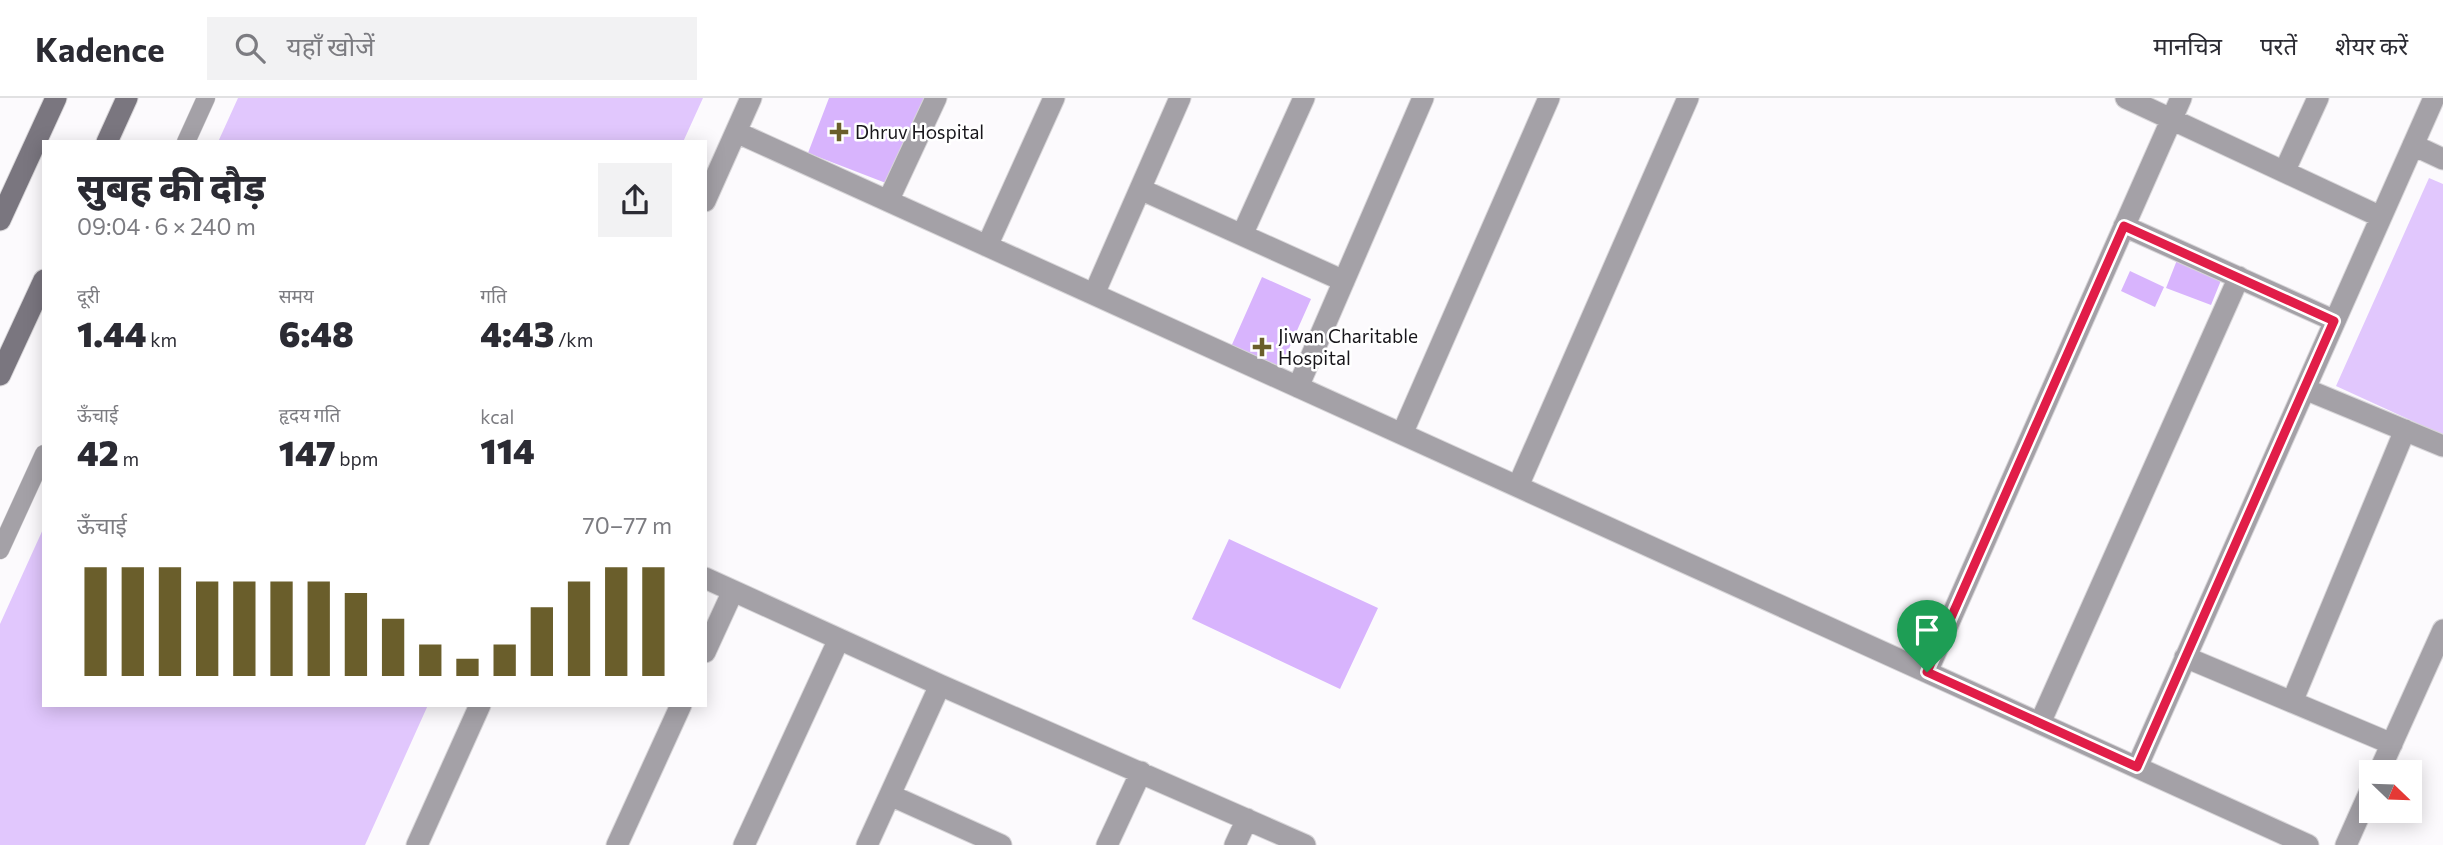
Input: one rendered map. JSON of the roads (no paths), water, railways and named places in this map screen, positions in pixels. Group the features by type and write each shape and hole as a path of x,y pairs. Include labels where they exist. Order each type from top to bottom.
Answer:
{"street":[{"path":"0,220 56,98"},
{"path":"108,140 127,98"},
{"path":"707,197 751,98"},
{"path":"888,201 936,98"},
{"path":"987,246 1054,98"},
{"path":"1094,294 1180,98"},
{"path":"1242,235 1304,98"},
{"path":"1298,387 1423,98"},
{"path":"1402,434 1549,98"},
{"path":"1518,486 1688,98"},
{"path":"2126,98 2381,217"},
{"path":"1927,672 2181,98"},
{"path":"2285,170 2318,98"},
{"path":"2137,767 2434,98"},
{"path":"736,132 2308,845"},
{"path":"2413,145 2443,159"},
{"path":"1140,189 1344,281"},
{"path":"2124,226 2334,321"},
{"path":"2040,723 2239,277"},
{"path":"0,375 42,283"},
{"path":"2305,389 2443,446"},
{"path":"2292,702 2405,430"},
{"path":"707,579 940,685 1305,845"},
{"path":"707,648 733,591"},
{"path":"2385,760 2443,630"},
{"path":"744,845 839,639"},
{"path":"2185,657 2392,744"},
{"path":"867,845 940,685"},
{"path":"417,845 479,707"},
{"path":"617,845 680,707"},
{"path":"1107,845 1141,772"},
{"path":"890,795 994,843"},
{"path":"2346,845 2359,816"},
{"path":"1235,845 1247,819"}],"lane":[{"path":"187,140 206,98"},
{"path":"0,550 42,458"}],"place":[{"name":"Dhruv Hospital","path":"839,132"},
{"name":"Jiwan Charitable Hospital","path":"1262,347"}]}
